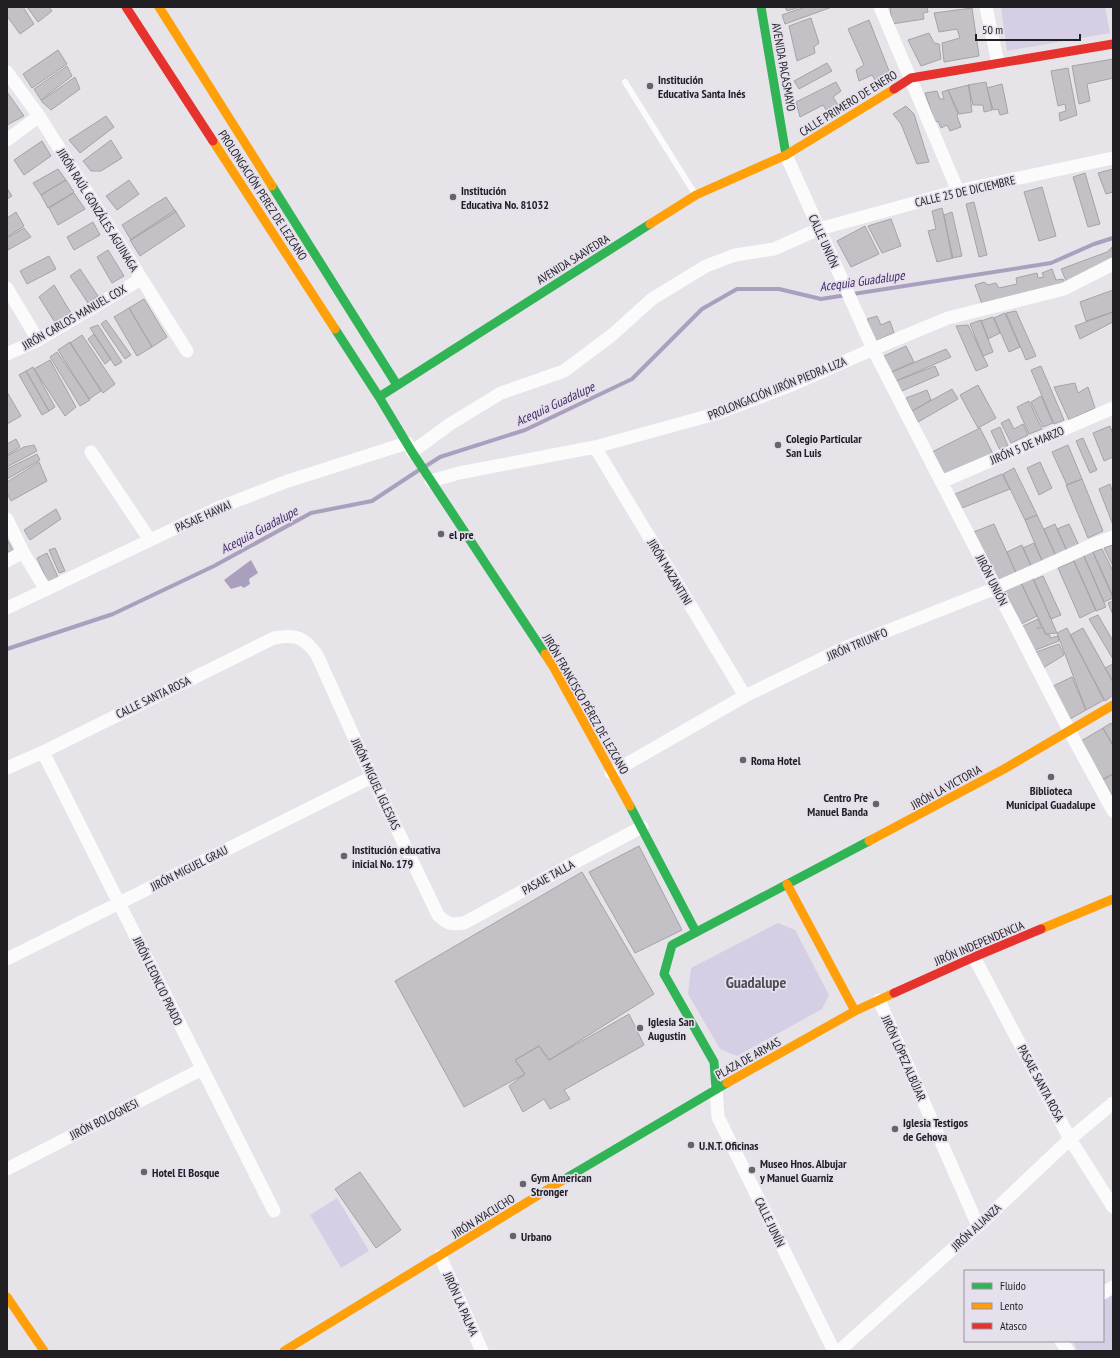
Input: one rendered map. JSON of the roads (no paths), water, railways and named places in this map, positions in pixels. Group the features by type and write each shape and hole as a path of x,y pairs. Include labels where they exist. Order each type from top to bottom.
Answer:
{"main road":[{"name":"PROLONGACIÓN PEREZ DE LEZCANO","path":"126,7 379,397 410,448"},
{"name":"PROLONGACIÓN PEREZ DE LEZCANO","path":"159,7 397,385"},
{"name":"AVENIDA PACASMAYO","path":"761,7 786,155"},
{"name":"CALLE PRIMERO DE ENERO","path":"786,155 911,78 1113,44"},
{"name":"AVENIDA SAAVEDRA","path":"379,397 696,195 786,155"},
{"name":"JIRÓN FRANCISCO PÉREZ DE LEZCANO","path":"410,448 554,668 642,827 696,932"},
{"name":"JIRÓN LA VICTORIA","path":"788,884 936,806 1070,732 1113,705"},
{"name":"PLAZA DE ARMAS","path":"788,884 672,945 664,974 714,1062 716,1089 855,1011"},
{"path":"788,884 855,1011"},
{"name":"JIRÓN INDEPENDENCIA","path":"855,1011 974,957 1113,899"},
{"name":"JIRÓN AYACUCHO","path":"284,1351 579,1170 716,1089"},
{"path":"7,1297 12,1307 44,1351"}],"street":[{"path":"880,7 958,191"},
{"path":"986,7 998,64"},
{"name":"JIRÓN RAÚL GONZÁLES AGUINAGA","path":"7,72 38,116 187,351"},
{"path":"7,140 38,116"},
{"name":"CALLE UNIÓN","path":"786,155 873,349"},
{"name":"CALLE 25 DE DICIEMBRE","path":"410,448 501,393 564,371 612,335 652,299 706,266 735,255 774,249 819,229 958,191 1113,158"},
{"name":"PROLONGACIÓN JIRÓN PIEDRA LIZA","path":"430,478 594,448 715,414 789,386 948,318 1064,289 1113,264"},
{"name":"JIRÓN CARLOS MANUEL COX","path":"7,354 38,340 141,279"},
{"path":"7,288 38,340"},
{"name":"JIRÓN UNIÓN","path":"873,349 1070,732 1113,811"},
{"name":"JIRÓN 5 DE MARZO","path":"941,482 1113,408"},
{"name":"PASAJE HAWAI","path":"7,608 218,508 285,482 410,448"},
{"name":"JIRÓN MAZANTINI","path":"594,448 745,696"},
{"path":"91,452 150,540"},
{"path":"7,519 23,552 46,590"},
{"name":"JIRÓN TRIUNFO","path":"612,773 745,696 844,648 996,588 1113,537"},
{"path":"7,561 23,552"},
{"name":"CALLE SANTA ROSA","path":"7,768 43,752 274,638 289,635 301,639"},
{"name":"JIRÓN MIGUEL IGLESIAS","path":"301,639 310,646 316,655 438,915 445,922 454,925"},
{"name":"JIRÓN LEONCIO PRADO","path":"43,752 274,1211"},
{"name":"JIRÓN MIGUEL GRAU","path":"7,959 372,777"},
{"name":"PASAJE TALLA","path":"454,925 464,923 642,827"},
{"name":"PASAJE SANTA ROSA","path":"974,957 1070,1139 1113,1207"},
{"name":"JIRÓN LÓPEZ ALBÚJAR","path":"879,1000 978,1226"},
{"name":"JIRÓN BOLOGNESI","path":"7,1169 202,1069"},
{"name":"CALLE JUNÍN","path":"716,1089 718,1117 834,1351"},
{"name":"JIRÓN ALIANZA","path":"839,1351 978,1226 1070,1139 1113,1103"},
{"name":"JIRÓN LA PALMA","path":"440,1256 482,1351"},
{"path":"1104,1293 1113,1287"},
{"path":"1062,1342 1068,1351"}],"lane":[{"path":"625,82 696,195"}],"waterway":[{"name":"Acequia Guadalupe","path":"426,466 440,457 525,430 632,379 702,309 737,289 779,289 821,299 1051,263 1094,244 1113,238"},
{"name":"Acequia Guadalupe","path":"7,649 113,614 214,566 311,513 372,501 419,470"}],"place":[{"name":"Institución Educativa Santa Inés","path":"650,86"},
{"name":"Institución Educativa No. 81032","path":"453,197"},
{"name":"Colegio Particular San Luis","path":"778,445"},
{"name":"el pre","path":"441,534"},
{"name":"Roma Hotel","path":"743,760"},
{"name":"Biblioteca Municipal Guadalupe","path":"1051,777"},
{"name":"Centro Pre Manuel Banda","path":"876,804"},
{"name":"Institución educativa inicial No. 179","path":"344,856"},
{"name":"Iglesia San Augustin","path":"640,1028"},
{"name":"Iglesia Testigos de Gehova","path":"895,1129"},
{"name":"U.N.T. Oficinas","path":"691,1145"},
{"name":"Museo Hnos. Albujar y Manuel Guarniz","path":"752,1170"},
{"name":"Hotel El Bosque","path":"144,1172"},
{"name":"Gym American Stronger","path":"523,1184"},
{"name":"Urbano","path":"513,1236"}],"district":[{"name":"Guadalupe","path":"756,982"}]}
